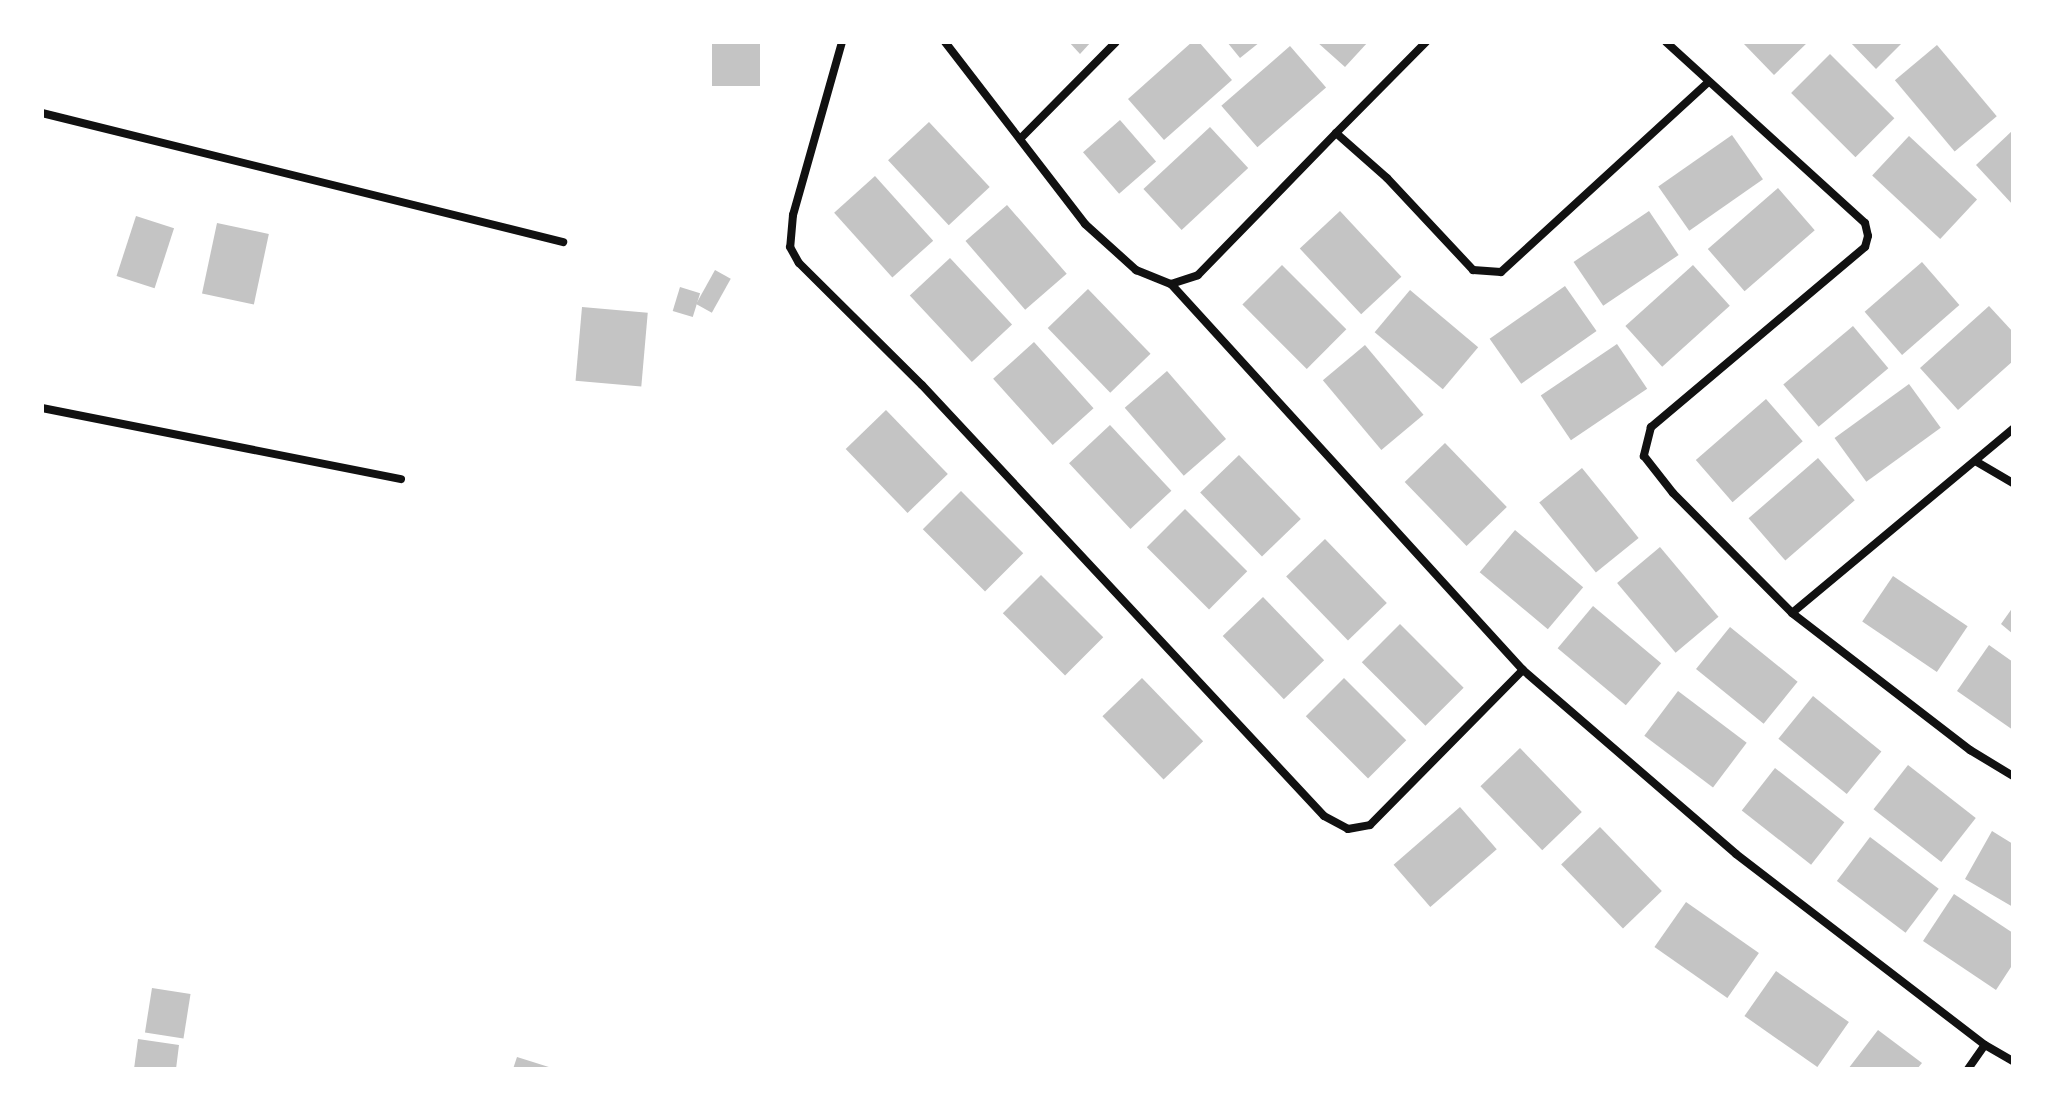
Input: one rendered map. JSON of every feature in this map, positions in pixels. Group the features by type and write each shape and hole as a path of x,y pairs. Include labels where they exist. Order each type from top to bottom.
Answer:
{"street":[{"path":"842,42 793,215 790,247 799,263 922,385 1324,816 1348,829 1370,825 1523,670"},
{"path":"945,42 1085,224 1136,270 1171,284 1523,670 1736,854 1985,1045 2013,1061"},
{"path":"1020,139 1116,42"},
{"path":"1171,284 1198,275 1426,42"},
{"path":"1666,42 1707,83 1865,223 1868,236 1865,247 1651,427 1645,441 1644,456 1673,493 1792,613 1970,750 2013,776"},
{"path":"1336,133 1387,178 1473,270 1501,272 1707,83"},
{"path":"42,113 563,242"},
{"path":"42,408 401,479"},
{"path":"1792,613 2013,429"},
{"path":"1977,462 2013,483"},
{"path":"1968,1069 1985,1045"}],"building":[{"path":"712,42 760,42 760,86 712,86"},
{"path":"1069,42 1091,42 1080,54"},
{"path":"1192,42 1199,42 1232,80 1164,140 1128,99"},
{"path":"1227,42 1260,42 1240,58"},
{"path":"1317,42 1368,42 1345,67"},
{"path":"1742,42 1808,42 1774,75"},
{"path":"1850,42 1903,42 1876,69"},
{"path":"1937,45 1997,116 1955,152 1895,80"},
{"path":"1290,46 1326,88 1257,147 1221,106"},
{"path":"1830,54 1894,118 1855,157 1791,93"},
{"path":"1120,120 1156,162 1119,194 1083,152"},
{"path":"929,122 990,187 949,225 888,160"},
{"path":"1210,127 1248,168 1182,230 1143,189"},
{"path":"2013,130 2013,205 1976,165"},
{"path":"1732,135 1763,179 1689,231 1658,187"},
{"path":"1909,136 1977,199 1940,239 1872,175"},
{"path":"875,176 933,241 892,277 834,213"},
{"path":"1778,188 1815,230 1745,291 1708,249"},
{"path":"1007,205 1067,274 1025,310 965,241"},
{"path":"1340,211 1401,277 1361,314 1300,249"},
{"path":"1649,211 1679,255 1603,306 1574,262"},
{"path":"136,216 174,228 155,288 117,276"},
{"path":"217,223 269,234 254,304 202,293"},
{"path":"950,258 1012,325 972,362 910,296"},
{"path":"1922,262 1959,305 1902,355 1865,312"},
{"path":"1282,265 1346,329 1307,369 1242,305"},
{"path":"1693,265 1730,306 1662,367 1625,326"},
{"path":"715,270 731,279 712,313 696,304"},
{"path":"1565,286 1597,331 1521,384 1490,339"},
{"path":"680,287 700,293 693,317 673,311"},
{"path":"1088,289 1151,354 1110,393 1048,328"},
{"path":"1410,290 1478,347 1443,389 1375,332"},
{"path":"1989,306 2013,332 2013,361 1958,410 1920,368"},
{"path":"582,307 648,313 641,386 576,381"},
{"path":"1853,326 1888,368 1819,427 1783,384"},
{"path":"1034,342 1094,408 1053,445 993,379"},
{"path":"1617,344 1647,389 1571,440 1541,395"},
{"path":"1365,345 1423,415 1381,450 1323,380"},
{"path":"1167,371 1226,439 1184,476 1125,408"},
{"path":"1909,384 1941,428 1866,482 1835,438"},
{"path":"1766,399 1803,441 1733,502 1696,460"},
{"path":"886,410 948,474 908,513 846,449"},
{"path":"1110,425 1171,491 1130,529 1069,463"},
{"path":"1445,443 1507,507 1467,546 1405,482"},
{"path":"1239,455 1301,519 1262,557 1200,493"},
{"path":"1818,458 1855,500 1785,561 1749,518"},
{"path":"1582,468 1639,538 1596,573 1539,503"},
{"path":"961,491 1023,553 985,591 923,529"},
{"path":"1185,509 1247,571 1209,609 1147,547"},
{"path":"1515,530 1583,587 1548,629 1480,572"},
{"path":"1325,539 1387,603 1348,641 1286,577"},
{"path":"1660,547 1718,617 1676,653 1617,583"},
{"path":"1041,575 1103,637 1065,675 1003,613"},
{"path":"1893,576 1968,626 1937,672 1862,622"},
{"path":"1263,597 1324,660 1284,699 1223,636"},
{"path":"1593,606 1661,663 1626,705 1558,648"},
{"path":"2013,607 2013,634 2001,624"},
{"path":"1400,624 1464,688 1425,726 1362,662"},
{"path":"1730,627 1798,682 1764,724 1696,669"},
{"path":"1989,645 2013,662 2013,730 1957,691"},
{"path":"1142,678 1203,741 1164,780 1102,716"},
{"path":"1344,678 1406,740 1368,778 1306,716"},
{"path":"1678,691 1747,743 1713,787 1644,736"},
{"path":"1813,696 1881,751 1847,794 1778,739"},
{"path":"1520,748 1582,812 1542,850 1480,786"},
{"path":"1908,765 1976,818 1941,862 1874,809"},
{"path":"1775,768 1844,822 1811,865 1742,811"},
{"path":"1460,807 1497,849 1430,907 1394,865"},
{"path":"1600,827 1662,891 1623,929 1561,865"},
{"path":"1992,831 2013,844 2013,907 1965,879"},
{"path":"1870,837 1939,889 1906,933 1837,881"},
{"path":"1954,894 2013,933 2013,964 1996,990 1923,941"},
{"path":"1686,902 1759,953 1727,998 1654,947"},
{"path":"1776,971 1849,1022 1817,1067 1744,1016"},
{"path":"152,988 191,994 183,1039 145,1032"},
{"path":"1878,1030 1922,1063 1917,1069 1848,1069"},
{"path":"138,1039 179,1045 176,1069 134,1069"},
{"path":"517,1057 552,1068 552,1069 513,1069"}]}
